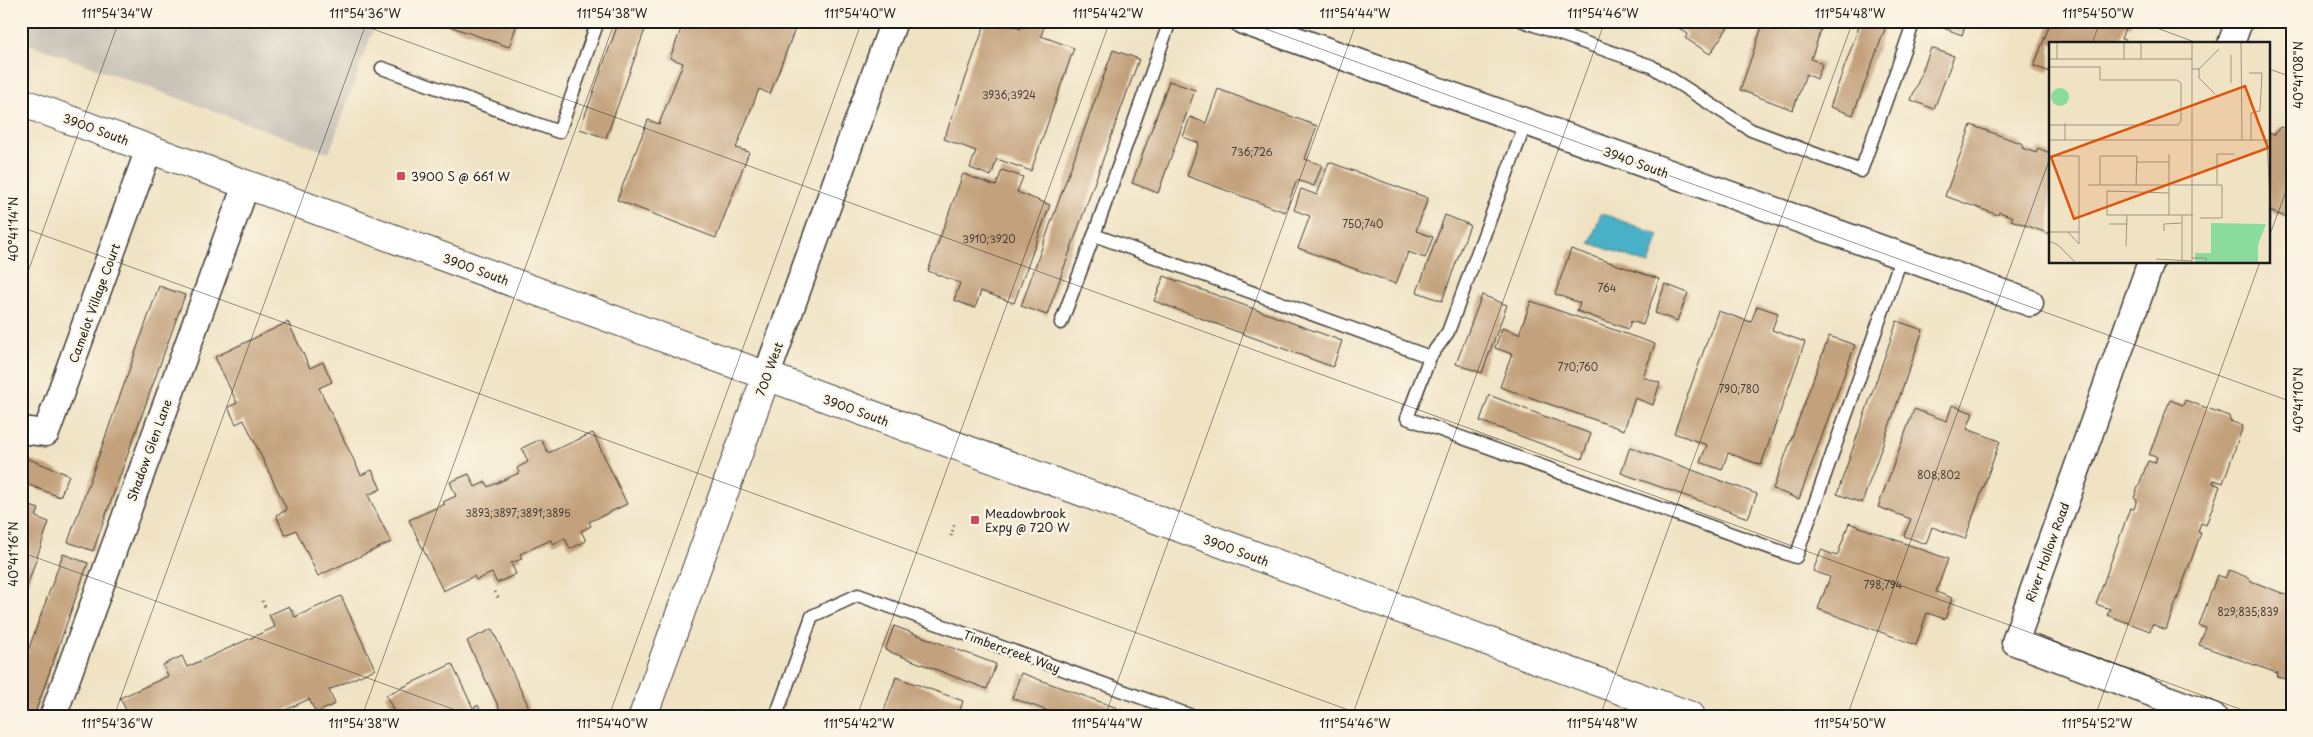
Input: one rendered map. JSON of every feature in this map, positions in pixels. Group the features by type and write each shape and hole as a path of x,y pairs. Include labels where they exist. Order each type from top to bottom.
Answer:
{"main road":[{"name":"3900 South","path":"21,102 608,316 766,377 1690,716"},
{"name":"700 West","path":"643,716 766,377"}],"street":[{"name":"700 West","path":"766,377 894,21"},
{"name":"3940 South","path":"1243,21 1902,256 2030,304"},
{"path":"2231,42 2239,21"},
{"name":"Camelot Village Court","path":"21,430 46,433 149,149"},
{"name":"Shadow Glen Lane","path":"53,716 246,185"},
{"name":"River Hollow Road","path":"2150,264 2015,642 2213,716"}],"lane":[{"path":"382,68 559,132 598,21"},
{"path":"1060,322 1094,235 1170,21"},
{"path":"1523,21 1651,66 1751,130 1861,171 1914,21"},
{"path":"1526,122 1448,332 1430,357 1407,418 1796,557 1902,256"},
{"path":"1094,235 1430,357"},
{"name":"Timbercreek Way","path":"776,716 812,616 858,595 1192,716"}],"path":[{"path":"951,536 955,523"},
{"path":"495,592 499,600"},
{"path":"262,601 266,610"}],"shaded area":[{"path":"21,21 376,21 329,153 21,41"}],"water":[{"path":"1601,213 1659,235 1649,264 1590,243"}],"building":[{"path":"435,21 518,21 509,47"},
{"path":"619,21 648,21 606,138 580,129"},
{"path":"684,21 798,21 770,94 759,89 736,148 749,152 716,238 617,200 648,120 659,124 683,63 670,58"},
{"path":"986,21 1000,21 1020,29 1023,21 1046,21 1041,36 1074,48 1031,171 997,159 991,176 970,168 976,151 944,139"},
{"path":"1668,21 1732,21 1710,54 1685,38 1688,34"},
{"path":"1764,21 1824,21 1811,59 1822,64 1817,79 1806,74 1793,110 1740,90"},
{"path":"1861,21 1888,21 1853,115 1830,107"},
{"path":"1940,21 1967,21 1962,35 1938,26"},
{"path":"2051,21 2132,21 2130,27 2126,25 2121,39 2126,40 2126,42 2049,42 2049,72 2034,66"},
{"path":"1931,48 1954,56 1934,109 1911,100"},
{"path":"1113,50 1139,59 1047,315 1021,306"},
{"path":"1169,81 1195,90 1158,193 1132,183"},
{"path":"1218,89 1317,126 1305,159 1322,165 1314,186 1297,180 1285,212 1187,176 1199,143 1183,137 1190,117 1206,123"},
{"path":"1971,125 2023,144 2022,148 2036,153 2038,148 2049,153 2049,234 2011,220 2013,217 1999,212 1998,215 1945,196"},
{"path":"2280,127 2292,131 2292,219 2270,211 2270,133 2274,135"},
{"path":"1329,162 1428,198 1416,231 1433,237 1425,258 1408,252 1396,284 1298,248 1310,216 1294,210 1301,189 1317,195"},
{"path":"1002,170 1023,177 1017,192 1050,205 1014,303 981,291 975,308 954,300 960,283 928,271 963,174 996,186"},
{"path":"1445,215 1470,225 1442,301 1417,292"},
{"path":"1571,249 1659,279 1643,325 1631,321 1628,329 1577,311 1580,303 1555,294"},
{"path":"1164,276 1342,341 1333,367 1154,301"},
{"path":"1665,284 1688,293 1677,321 1655,313"},
{"path":"159,286 185,295 93,551 68,542"},
{"path":"1482,295 1507,305 1482,373 1456,364"},
{"path":"1531,301 1655,344 1643,377 1660,383 1653,405 1635,398 1624,430 1500,387 1512,354 1495,348 1502,328 1519,334"},
{"path":"1757,306 1778,313 1772,330 1805,342 1761,465 1728,453 1722,470 1700,462 1707,445 1674,433 1718,311 1751,322"},
{"path":"1897,321 1923,330 1862,503 1837,494"},
{"path":"288,322 310,368 323,362 332,382 319,388 361,475 372,470 381,489 368,495 391,542 318,576 296,530 285,535 276,515 287,510 244,420 236,424 228,407 237,403 215,357"},
{"path":"1829,336 1855,345 1799,499 1773,489"},
{"path":"1489,395 1591,434 1582,459 1480,421"},
{"path":"2170,400 2183,405 2185,400 2229,416 2230,421 2243,426 2223,483 2214,480 2213,483 2220,486 2206,525 2201,523 2198,532 2201,533 2166,630 2152,624 2150,631 2107,615 2110,609 2096,604 2130,508 2134,509 2137,500 2134,498 2148,461 2155,463 2157,457 2149,455"},
{"path":"1952,405 1973,413 1967,429 2000,441 1965,539 1932,527 1926,544 1904,536 1911,519 1878,507 1914,409 1947,421"},
{"path":"593,433 627,504 589,522 591,526 581,531 586,541 570,549 565,538 553,544 551,540 520,554 522,559 511,563 516,574 497,583 492,573 476,580 474,576 443,591 409,520 445,504 443,502 456,496 450,482 469,474 475,487 486,482 488,487 519,473 517,468 528,462 522,448 541,439 548,453"},
{"path":"1630,447 1757,494 1748,518 1621,473"},
{"path":"21,456 69,475 60,497 21,482"},
{"path":"21,495 30,498 27,505 39,509 36,517 49,522 22,601"},
{"path":"1849,523 1948,559 1936,592 1952,598 1945,619 1927,613 1916,645 1818,609 1830,577 1813,571 1821,550 1837,556"},
{"path":"63,554 88,563 34,716 21,716 21,670"},
{"path":"2229,570 2292,597 2292,678 2288,676 2287,680 2276,676 2277,673 2199,645 2206,628 2199,626 2217,575 2225,578"},
{"path":"341,596 375,669 329,690 335,704 316,713 309,699 273,716 129,716 120,698 168,676 163,665 182,656 187,667 275,627 269,615 289,606 295,617"},
{"path":"894,626 996,664 987,689 885,650"},
{"path":"492,629 533,716 503,716 467,641"},
{"path":"452,664 473,708 478,705 483,716 396,716 386,695"},
{"path":"1021,673 1139,716 1062,716 1012,698"},
{"path":"896,677 963,701 958,716 882,716"}],"place":[{"name":"3900 S @ 661 W","path":"401,176"},
{"name":"Meadowbrook Expy @ 720 W","path":"975,520"}]}
